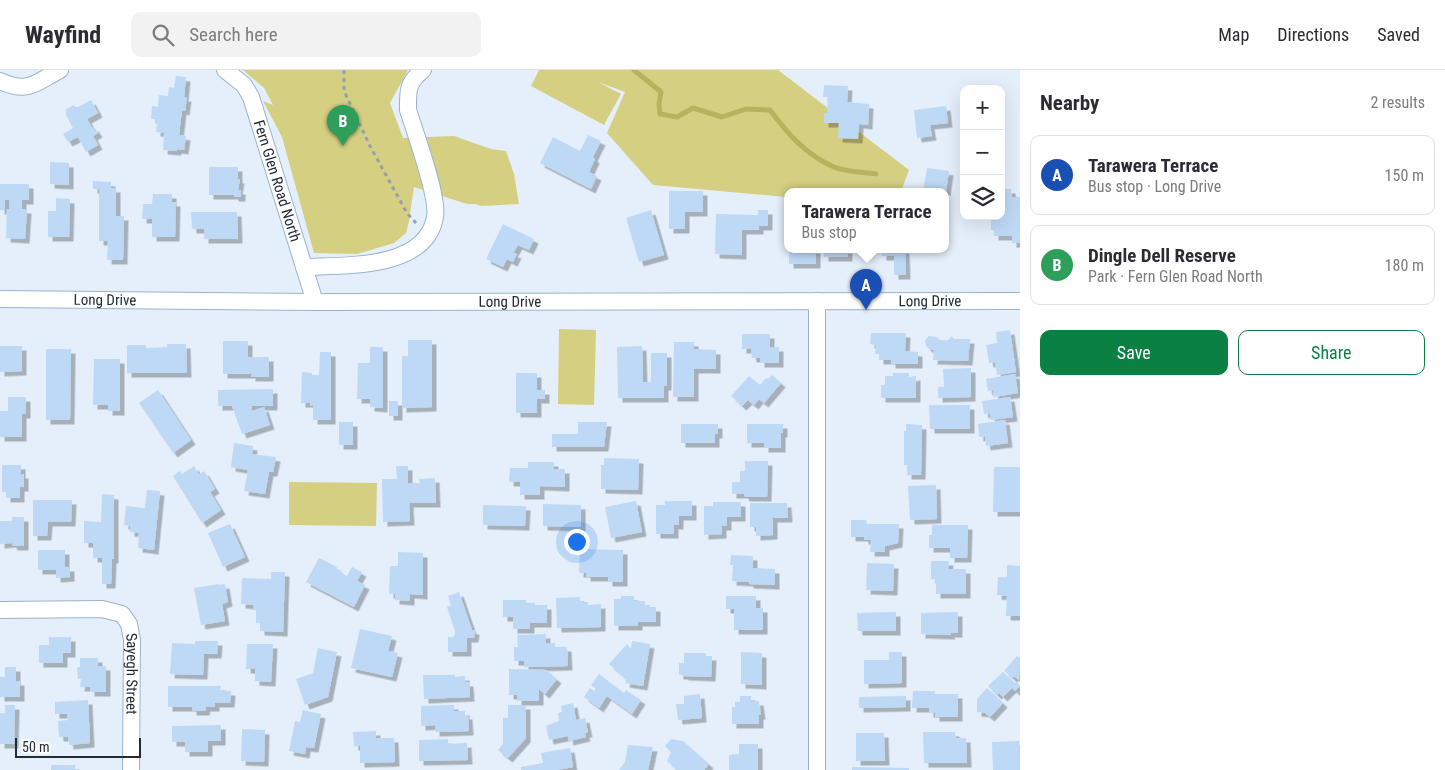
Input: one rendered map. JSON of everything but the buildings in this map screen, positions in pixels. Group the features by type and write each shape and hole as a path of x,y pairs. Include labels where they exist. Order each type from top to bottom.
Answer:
{"street":[{"path":"0,81 8,85 26,88 60,70"},
{"name":"Fern Glen Road North","path":"225,70 244,86 251,97 314,302"},
{"path":"304,267 388,260 402,256 415,249 429,235 436,216 434,200 408,110 410,84 423,70"},
{"name":"Long Drive","path":"0,300 314,302 1020,301"},
{"path":"817,301 817,770"},
{"name":"Sayegh Street","path":"0,610 102,609 122,614 130,624 132,640 131,770"}],"path":[{"path":"344,70 344,91 370,146 407,213 422,228"}],"shaded area":[{"path":"243,70 408,70 390,103 403,138 454,136 491,149 506,151 514,174 519,204 481,206 467,204 414,187 406,233 394,243 357,254 314,253 282,137 263,101 273,105 264,88"},
{"path":"539,70 778,70 909,170 902,188 784,188 784,197 653,185 607,133 625,92 598,82 621,94 604,125 531,86"},
{"path":"559,329 596,330 594,405 558,404"},
{"path":"289,482 377,483 376,526 289,525"}],"waterway":[{"path":"634,70 661,92 660,114 677,117 693,108 722,117 746,109 770,110 798,143 824,162 844,170 876,174"}],"place":[{"name":"Dingle Dell Reserve","path":"343,146"},
{"name":"Tarawera Terrace","path":"866,310"}]}
